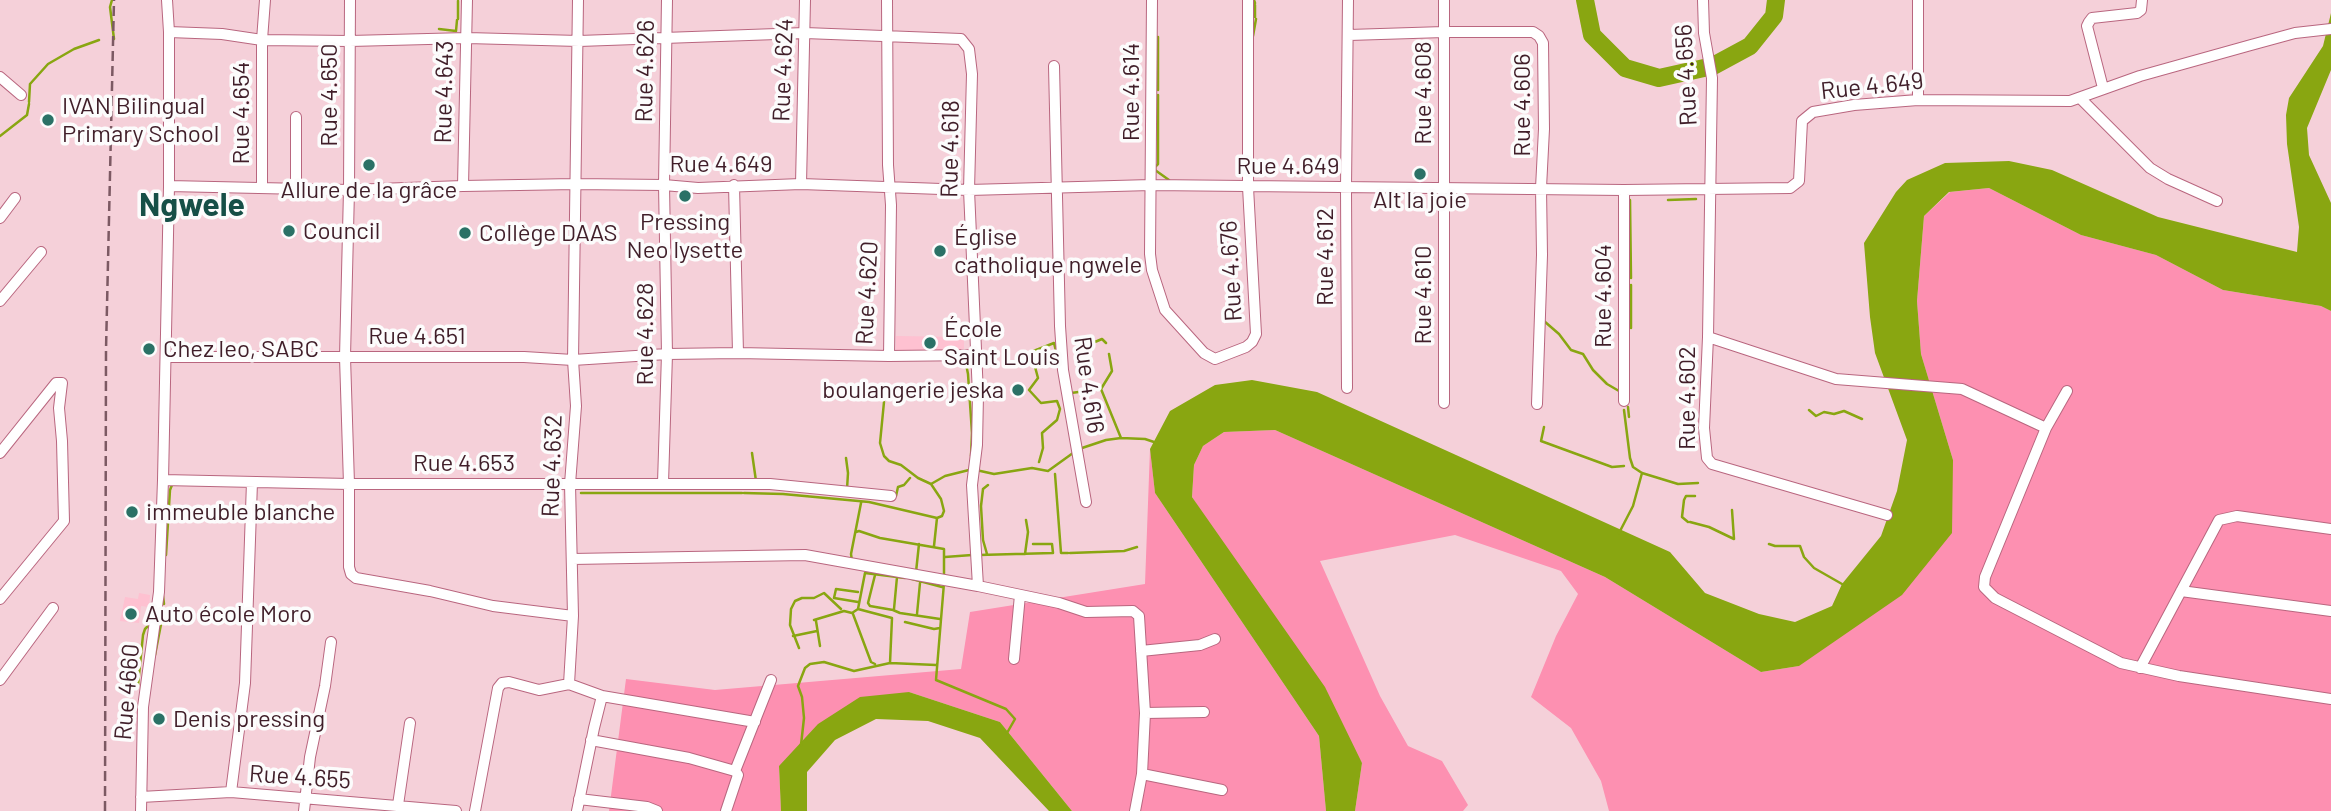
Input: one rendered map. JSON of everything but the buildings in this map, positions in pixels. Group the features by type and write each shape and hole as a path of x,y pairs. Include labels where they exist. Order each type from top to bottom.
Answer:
{"street":[{"name":"Rue 4660","path":"141,811 143,707 159,592 163,480 169,186 167,0"},
{"name":"Rue 4.654","path":"262,187 262,40 265,0"},
{"name":"Rue 4.650","path":"349,484 345,357 350,0"},
{"name":"Rue 4.643","path":"463,186 467,0"},
{"name":"Rue 4.632","path":"569,684 573,616 570,484 576,406 573,360 578,0"},
{"name":"Rue 4.626","path":"664,185 667,0"},
{"name":"Rue 4.624","path":"801,184 806,0"},
{"name":"Rue 4.620","path":"667,354 889,356 891,205 887,0"},
{"name":"Rue 4.614","path":"1152,0 1152,185"},
{"name":"Rue 4.676","path":"1152,185 1150,254 1160,300 1170,317 1204,353 1215,359 1246,347 1256,334 1248,187 1248,0"},
{"name":"Rue 4.612","path":"1347,388 1348,0"},
{"name":"Rue 4.608","path":"1444,0 1444,187"},
{"name":"Rue 4.656","path":"1703,0 1706,48 1712,78 1710,190"},
{"path":"1918,0 1918,100"},
{"path":"2103,88 2087,26 2092,18 2137,13 2141,10 2142,0"},
{"name":"Rue 4.649","path":"169,186 349,190 575,184 698,188 801,184 970,190 1152,185 1624,190 1790,188 1799,181 1800,126 1813,112 1854,105 1918,100 2070,101 2103,88 2250,45 2315,30 2331,29"},
{"name":"Rue 4.618","path":"169,32 222,34 262,40 350,41 467,38 579,41 805,33 961,39 970,48 972,74 970,190 977,445 972,485 978,586"},
{"path":"1349,35 1444,32"},
{"name":"Rue 4.606","path":"1444,32 1532,32 1539,36 1543,43 1544,149 1541,188"},
{"name":"Rue 4.616","path":"1054,66 1063,370 1086,502"},
{"path":"0,77 21,95"},
{"path":"2080,98 2150,168 2217,201"},
{"path":"296,117 296,188"},
{"name":"Rue 4.628","path":"663,483 667,354 664,185"},
{"path":"734,185 738,354"},
{"name":"Rue 4.610","path":"1444,187 1444,403"},
{"path":"1537,404 1541,188"},
{"name":"Rue 4.604","path":"1624,190 1624,401"},
{"name":"Rue 4.602","path":"1710,190 1704,429 1709,462 1887,515"},
{"path":"0,218 15,198"},
{"path":"0,301 41,252"},
{"path":"1708,337 1836,379 1962,389 2046,428"},
{"name":"Rue 4.651","path":"166,357 524,357 573,360 667,354"},
{"path":"889,356 976,355"},
{"path":"0,453 56,383 62,383 59,408 64,521 0,598"},
{"path":"2067,391 2046,428 1985,577 1984,587 1995,598 2121,663 2179,676 2331,699"},
{"name":"Rue 4.653","path":"163,480 349,484 770,484 891,496"},
{"path":"231,792 245,683 252,482"},
{"path":"349,484 349,567 356,578 493,606 573,616"},
{"path":"2140,667 2220,520 2236,516 2331,529"},
{"path":"572,559 805,555 978,586 1086,612 1133,611 1139,617 1145,713 1142,774 1135,811"},
{"path":"2181,591 2331,611"},
{"path":"1014,659 1020,595"},
{"path":"1,678 53,608"},
{"path":"1141,651 1200,645 1214,639"},
{"path":"304,811 310,757 326,686 331,642"},
{"path":"734,771 771,680"},
{"path":"475,811 498,688 502,682 539,690 569,684 602,696 755,722"},
{"path":"577,811 602,696"},
{"path":"1145,713 1204,712"},
{"path":"398,805 410,723"},
{"path":"591,740 689,758 734,771 738,775 726,811"},
{"path":"1142,774 1223,790"},
{"name":"Rue 4.655","path":"141,797 231,792 456,811"},
{"path":"579,799 648,807 657,811"}],"shaded area":[{"path":"2331,13 2331,70 2307,128 2309,155 2331,203 2331,311 2321,306 2223,290 2156,255 2081,235 1989,188 1949,192 1924,216 1917,301 1921,354 1953,460 1952,533 1902,595 1799,666 1761,672 1605,577 1275,430 1224,432 1203,446 1194,465 1192,497 1325,687 1362,763 1355,811 1326,811 1319,736 1155,493 1150,449 1170,411 1215,385 1252,380 1317,392 1670,552 1705,593 1759,614 1795,622 1832,606 1842,584 1881,536 1897,491 1907,440 1875,353 1864,243 1896,192 1907,180 1945,163 2009,161 2052,170 2158,217 2297,252 2299,227 2287,144 2286,115 2289,98 2323,46"},
{"path":"1989,188 2081,235 2156,255 2223,290 2321,306 2331,311 2331,811 1609,811 1601,781 1571,728 1531,697 1556,636 1578,594 1561,571 1455,535 1320,561 1380,696 1408,746 1442,761 1468,805 1463,811 1355,811 1362,763 1192,497 1194,465 1203,446 1224,432 1275,430 1605,577 1761,672 1799,666 1953,460 1921,354 1917,301 1924,216 1950,192"},
{"name":"École Saint Louis","path":"896,336 964,337 964,350 896,350"},
{"path":"1150,449 1155,493 1319,736 1326,811 1072,811 1000,722 909,692 779,766 781,811 609,811 626,679 715,690 961,669 970,612 1145,584"},
{"name":"Auto école Moro","path":"139,593 150,595 149,607 141,606 139,623 120,621 125,597 138,599"},
{"path":"909,692 1000,722 1072,811 1049,811 980,738 928,721 876,719 835,740 807,772 807,811 781,811 779,766 818,724 860,697"}],"waterway":[{"path":"112,0 110,7 114,39"},
{"path":"1585,0 1592,35 1625,68 1659,78 1713,66 1750,46 1774,16 1776,0"},
{"path":"458,1 458,19"},
{"path":"1255,5 1255,17"},
{"path":"1253,36 1256,19"},
{"path":"439,29 456,31 457,20"},
{"path":"1158,37 1158,90"},
{"path":"29,102 30,84 48,64 74,49 99,40"},
{"path":"1158,95 1158,164 1155,170 1169,180"},
{"path":"0,136 27,115 29,104"},
{"path":"1668,200 1696,199"},
{"path":"1630,200 1631,278"},
{"path":"1631,285 1631,328"},
{"path":"1544,321 1559,334 1571,350 1583,354 1593,370 1607,384 1619,391"},
{"path":"1078,349 1102,339 1106,343"},
{"path":"1039,462 1043,448 1042,433 1057,420 1060,409 1057,401 1041,403 1029,390 1038,378 1031,352 1054,343 1057,355"},
{"path":"1071,393 1101,389 1112,371 1109,354"},
{"path":"963,359 968,374 971,456"},
{"path":"1101,389 1121,438"},
{"path":"884,402 880,443 884,456 931,484 941,499 944,511 942,516 937,518 934,546"},
{"path":"1628,407 1629,417"},
{"path":"1624,410 1633,467 1642,473 1678,484 1698,483"},
{"path":"1809,410 1816,416 1824,412 1834,414 1844,411 1862,419"},
{"path":"1544,427 1541,441 1612,467 1624,466"},
{"path":"1082,448 1121,438 1145,439 1157,443"},
{"path":"752,453 756,481"},
{"path":"976,470 994,474 1032,468 1048,471 1073,453"},
{"path":"846,458 847,489"},
{"path":"931,484 945,476 969,470"},
{"path":"1619,533 1633,506 1642,473"},
{"path":"1055,474 1061,553 1068,553"},
{"path":"896,496 898,487 910,478"},
{"path":"166,555 172,485"},
{"path":"987,554 983,540 981,506 983,489 988,485"},
{"path":"581,493 728,493"},
{"path":"729,493 742,493"},
{"path":"744,493 869,502 937,518"},
{"path":"1688,522 1682,517 1684,500 1686,496 1695,496"},
{"path":"852,561 861,503"},
{"path":"1690,522 1709,527 1734,539 1732,510"},
{"path":"1025,554 1028,532 1026,520"},
{"path":"856,532 944,549 944,576"},
{"path":"916,572 919,544"},
{"path":"979,555 1053,553 1052,544 1033,544"},
{"path":"1769,544 1800,546 1804,557 1814,568 1842,584"},
{"path":"1099,552 1124,551 1137,547"},
{"path":"1070,553 1098,552"},
{"path":"945,557 972,555"},
{"path":"852,613 858,609 865,573 905,578"},
{"path":"875,575 868,603 870,606 940,619"},
{"path":"894,609 897,577"},
{"path":"912,579 942,587"},
{"path":"917,614 920,583"},
{"path":"944,583 936,680 1006,709 1015,719 1007,733"},
{"path":"858,592 836,589 834,598 858,602"},
{"path":"799,648 790,625 791,609 795,601 814,598 824,593 841,609"},
{"path":"163,596 164,604"},
{"path":"858,609 892,618 890,663"},
{"path":"814,620 844,611 852,613"},
{"path":"155,655 163,614"},
{"path":"853,614 871,662 875,664"},
{"path":"816,621 820,646"},
{"path":"905,622 940,628"},
{"path":"138,685 143,635 151,623"},
{"path":"793,636 817,631"},
{"path":"801,745 804,718 798,686 805,668 810,664 824,662 854,671 890,663 936,665"}],"railway":[{"path":"105,811 106,350 114,0"}],"place":[{"name":"IVAN Bilingual Primary School","path":"48,120"},
{"name":"Allure de la grâce","path":"369,165"},
{"name":"Alt la joie","path":"1420,174"},
{"name":"Pressing Neo lysette","path":"685,196"},
{"name":"Council","path":"289,231"},
{"name":"Collège DAAS","path":"465,233"},
{"name":"Église catholique ngwele","path":"940,251"},
{"name":"École Saint Louis","path":"930,343"},
{"name":"Chez leo, SABC","path":"149,349"},
{"name":"boulangerie jeska","path":"1018,390"},
{"name":"immeuble blanche","path":"132,512"},
{"name":"Auto école Moro","path":"131,614"},
{"name":"Denis pressing","path":"159,719"}],"district":[{"name":"Ngwele","path":"192,205"}]}
